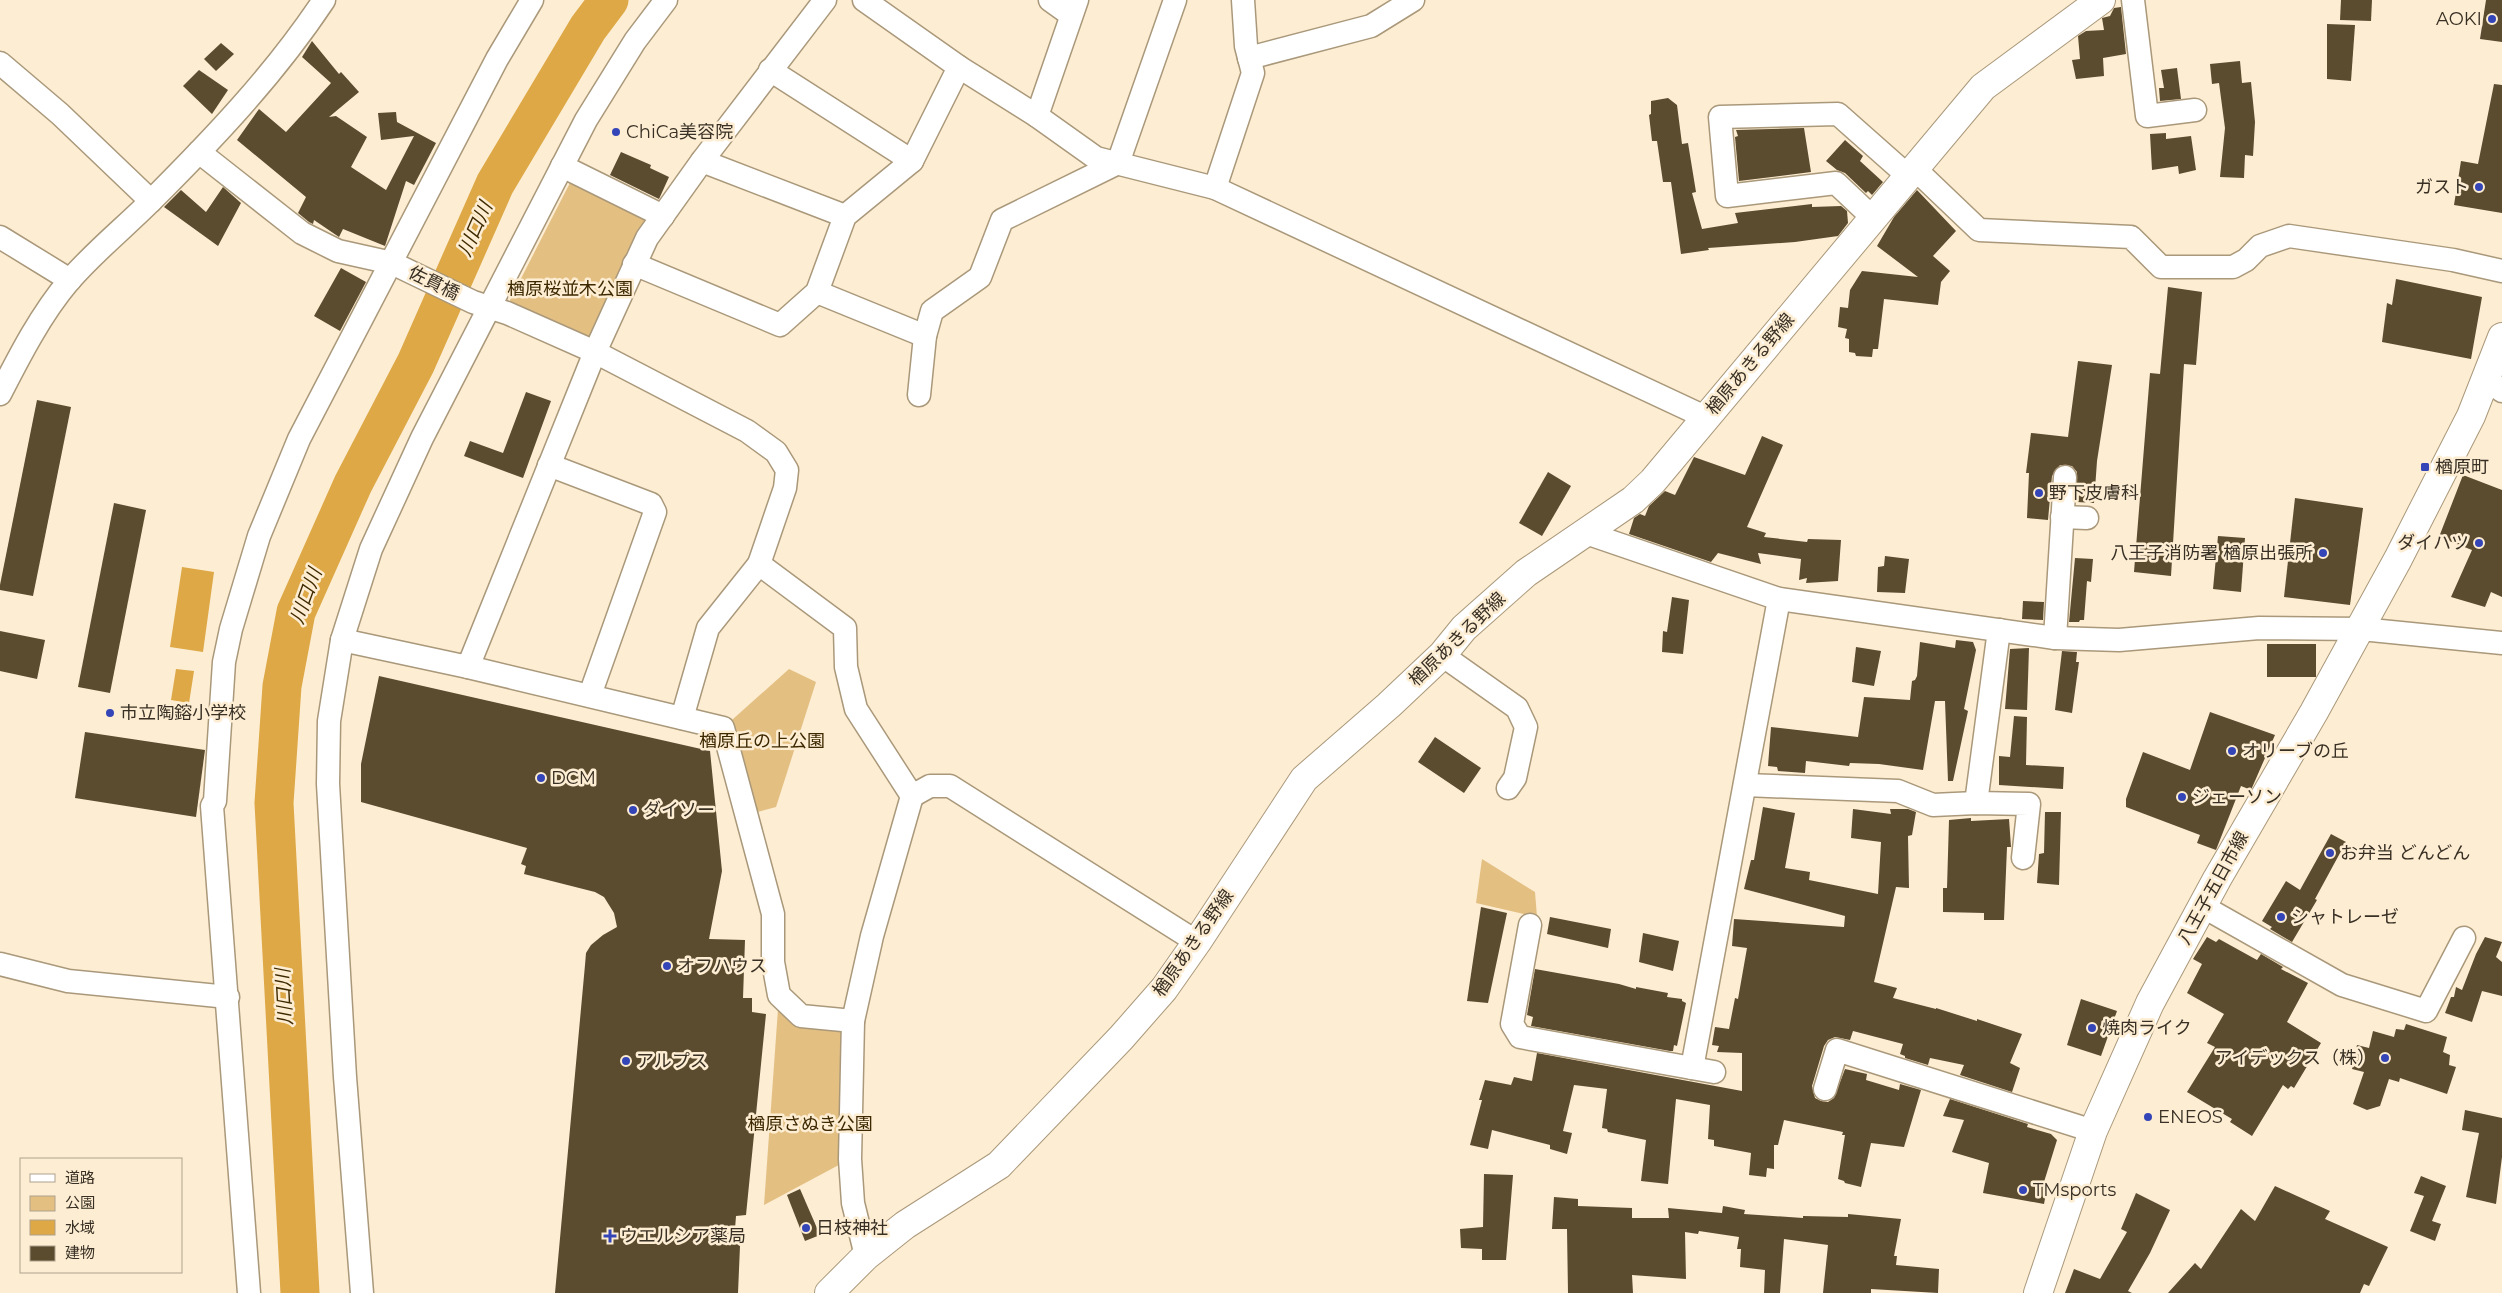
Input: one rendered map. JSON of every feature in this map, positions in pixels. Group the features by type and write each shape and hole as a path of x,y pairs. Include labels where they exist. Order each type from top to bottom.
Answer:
{"main road":[{"name":"楢原あきる野線","path":"829,1293 866,1256 905,1225 999,1165 1122,1038 1164,989 1304,779 1442,655 1464,628 1526,573 1633,500 1653,481 1872,217 1983,87 2101,0"},
{"name":"八王子五日市線","path":"2038,1293 2093,1131 2150,1003 2202,906 2361,629 2471,416 2494,385 2502,337"}],"street":[{"path":"0,394 9,355 70,280 151,201 267,79 324,0"},
{"path":"249,1293 212,806 215,801 224,662 259,536 299,439 395,264 493,66 532,0"},
{"path":"362,1293 345,1077 328,784 329,721 342,640 371,549 422,438 479,304 562,166 618,66 666,0"},
{"path":"468,667 595,352 647,238 770,70 825,0"},
{"path":"864,0 959,67 1037,116 1096,158 1215,188 1705,417"},
{"path":"1037,116 1074,8 1050,0"},
{"path":"919,395 924,336 932,311 980,276 1002,220 1118,163 1175,0"},
{"path":"1215,188 1252,73 1243,0"},
{"path":"1249,58 1372,26 1413,0"},
{"path":"2133,0 2147,116 2195,110"},
{"path":"0,63 60,114 151,201"},
{"path":"634,264 780,325 817,292 845,216 912,161 959,67"},
{"path":"770,70 912,161"},
{"path":"1872,217 1836,183 1728,196 1720,117 1838,114 1911,172 1979,230 2131,237 2161,267 2233,266 2246,260 2260,246 2289,236 2453,260 2502,271"},
{"name":"佐貫橋","path":"199,152 302,233 338,251 395,264 479,304 595,352 747,431 776,452 787,470 785,488 759,564 708,628 682,718"},
{"path":"702,161 845,216"},
{"path":"562,166 663,216"},
{"path":"0,238 70,280"},
{"path":"817,292 924,336"},
{"path":"549,465 651,504 655,512 590,695"},
{"path":"2055,638 2064,477"},
{"path":"2062,517 2087,518"},
{"path":"1586,533 1779,599 2055,638 2119,640 2259,628 2361,629 2502,643"},
{"path":"759,564 845,628 846,667 856,708 912,796"},
{"path":"1692,1068 1779,599"},
{"path":"1976,803 1999,630"},
{"path":"342,640 590,695 724,728 773,914 774,962 779,995 801,1016 853,1020"},
{"path":"1442,655 1517,708 1526,727 1515,778 1508,788"},
{"path":"1745,785 1898,791 1933,805 1976,803 2029,804 2023,858"},
{"path":"866,1256 853,1203 850,1159 853,1020 872,936 912,796 930,786 950,786 1197,942"},
{"path":"2202,906 2342,985 2426,1011 2464,938"},
{"path":"1530,925 1512,1024 1520,1037 1714,1072"},
{"path":"0,964 68,981 228,997"},
{"path":"1825,1089 1837,1050 2093,1131"}],"green space":[{"name":"楢原桜並木公園","path":"575,173 663,216 595,352 510,306 510,300"},
{"name":"楢原丘の上公園","path":"789,669 816,682 776,807 746,815 723,728"},
{"path":"1482,859 1535,892 1537,917 1476,903"},
{"name":"楢原さぬき公園","path":"779,995 801,1016 853,1021 850,1159 764,1205"}],"water":[{"path":"182,567 214,572 203,652 170,647"},
{"path":"176,669 194,671 189,703 171,700"}],"building":[{"path":"2341,0 2372,0 2371,21 2340,20"},
{"name":"AOKI","path":"2486,0 2502,0 2502,42 2480,39"},
{"path":"2121,7 2126,54 2103,58 2104,76 2076,79 2072,60 2080,59 2078,36 2086,31 2104,30 2102,18 2110,16 2114,8"},
{"path":"2327,24 2355,25 2351,81 2327,79"},
{"path":"312,41 339,74 341,72 359,92 329,117 336,116 367,137 351,167 386,190 414,136 381,140 378,113 396,112 397,122 436,143 414,185 406,181 385,246 343,229 339,237 314,220 313,224 309,222 298,213 306,197 237,140 259,109 286,132 331,83 302,57"},
{"path":"221,43 234,54 216,71 204,59"},
{"path":"2240,61 2242,83 2251,82 2255,122 2253,156 2245,155 2244,178 2220,177 2225,128 2219,83 2212,84 2210,64"},
{"path":"2177,68 2181,99 2160,101 2159,88 2164,88 2161,70"},
{"path":"199,70 228,90 212,114 183,86"},
{"path":"2494,84 2502,85 2502,213 2454,205 2461,161 2478,164"},
{"path":"1668,98 1677,105 1682,144 1688,143 1696,192 1692,193 1702,229 1738,223 1735,213 1812,204 1812,207 1841,206 1847,211 1848,223 1838,236 1795,242 1708,248 1709,250 1681,254 1671,182 1663,182 1657,141 1652,141 1649,115 1651,114 1651,101"},
{"path":"1804,128 1811,172 1739,181 1735,137 1738,136 1736,130"},
{"path":"2166,133 2166,139 2191,136 2196,170 2179,174 2178,166 2152,170 2150,134"},
{"path":"1845,140 1863,156 1860,161 1883,182 1872,195 1868,191 1866,193 1845,173 1837,170 1826,161"},
{"path":"621,152 651,165 650,168 669,177 659,199 610,175"},
{"path":"223,187 241,203 218,246 164,207 181,190 206,212"},
{"path":"1917,190 1956,231 1933,256 1950,271 1941,282 1938,305 1884,299 1878,349 1873,349 1872,357 1856,356 1855,353 1849,352 1849,339 1845,338 1847,329 1838,327 1840,307 1848,308 1850,290 1862,271 1918,277 1877,246 1894,217"},
{"path":"341,268 366,282 340,331 314,316"},
{"path":"2396,279 2482,297 2471,359 2382,342 2387,303 2392,305"},
{"path":"2168,287 2202,292 2196,365 2184,364 2171,576 2134,572 2150,373 2160,374"},
{"path":"2078,361 2112,365 2097,461 2094,503 2077,502 2077,472 2072,466 2060,465 2052,476 2048,520 2027,518 2029,473 2026,473 2031,433 2068,437"},
{"path":"526,392 551,401 523,478 464,456 470,441 503,453"},
{"path":"37,400 71,407 33,596 0,590 0,585"},
{"path":"1762,436 1783,445 1747,527 1766,533 1764,537 1807,542 1808,539 1841,540 1838,581 1806,583 1807,578 1799,580 1801,559 1758,553 1761,564 1718,553 1711,562 1629,534 1634,518 1640,514 1645,516 1649,506 1665,491 1675,495 1694,457 1745,475"},
{"path":"1548,472 1571,486 1542,536 1519,523"},
{"name":"ダイハツ","path":"2463,475 2502,490 2502,597 2491,592 2485,607 2451,597 2472,550 2439,537"},
{"name":"八王子消防署 楢原出張所","path":"2295,498 2363,508 2350,605 2284,597"},
{"path":"114,503 146,510 110,693 78,687"},
{"path":"2218,536 2245,538 2241,592 2213,589"},
{"path":"1885,556 1909,559 1905,593 1877,592 1878,567 1884,566"},
{"path":"2075,558 2093,559 2091,582 2087,581 2084,620 2069,622"},
{"path":"1672,597 1689,600 1683,654 1662,652 1663,631 1667,632"},
{"path":"2023,601 2044,602 2043,620 2022,619"},
{"path":"0,631 45,640 37,679 0,671"},
{"path":"1956,640 1973,642 1976,650 1964,709 1968,711 1953,781 1948,781 1945,701 1935,701 1923,770 1879,764 1850,763 1849,766 1806,761 1805,773 1778,771 1777,767 1768,766 1771,727 1858,737 1864,697 1910,700 1912,681 1917,676 1920,642 1955,648"},
{"path":"2267,644 2316,644 2316,677 2267,677"},
{"path":"1856,647 1881,651 1874,686 1852,682"},
{"path":"2029,648 2027,710 2005,709 2010,649"},
{"path":"2062,651 2077,652 2076,662 2079,662 2072,713 2055,710"},
{"path":"379,676 710,751 722,871 709,939 745,940 743,998 752,998 752,1012 766,1014 746,1215 736,1216 734,1242 740,1246 738,1293 555,1293 586,953 591,945 617,927 614,913 604,897 595,892 524,874 526,866 521,864 527,848 361,802 361,764"},
{"name":"ジェーソン","path":"2210,712 2275,735 2251,790 2241,786 2216,850 2197,843 2200,835 2126,807 2126,799 2143,752 2190,770"},
{"path":"2014,716 2027,717 2026,765 2064,767 2063,789 1999,785 1999,756 2010,757"},
{"path":"85,732 205,750 196,817 75,798"},
{"path":"1435,737 1481,768 1464,793 1418,762"},
{"path":"1763,807 1795,813 1785,868 1810,872 1809,880 1878,894 1881,842 1851,838 1853,809 1891,814 1890,809 1908,809 1916,812 1912,835 1908,836 1909,888 1896,887 1874,982 1897,988 1893,998 1936,1008 1977,1021 1977,1019 2022,1034 2010,1063 2020,1068 2012,1092 1960,1075 1964,1065 1930,1058 1928,1065 1905,1058 1905,1056 1900,1054 1903,1044 1853,1031 1850,1040 1835,1037 1828,1040 1824,1046 1812,1086 1815,1098 1828,1102 1834,1098 1845,1069 1867,1074 1866,1080 1899,1090 1900,1084 1921,1090 1904,1147 1871,1143 1861,1187 1838,1179 1845,1135 1842,1135 1843,1132 1784,1120 1778,1145 1774,1145 1774,1169 1767,1168 1766,1177 1749,1175 1751,1153 1714,1146 1714,1140 1708,1139 1710,1105 1676,1099 1668,1184 1641,1181 1646,1140 1608,1132 1607,1129 1602,1128 1607,1089 1574,1085 1563,1131 1572,1133 1567,1154 1550,1149 1550,1145 1492,1130 1488,1149 1470,1145 1482,1100 1479,1100 1485,1080 1511,1085 1514,1077 1532,1081 1537,1053 1742,1091 1742,1053 1717,1052 1719,1046 1712,1045 1715,1027 1729,1029 1735,998 1738,999 1747,948 1732,946 1734,919 1844,927 1845,916 1744,889 1751,860 1754,860"},
{"path":"2045,812 2061,812 2059,885 2037,883 2039,854 2044,853"},
{"path":"1971,818 1971,821 2009,819 2011,847 2007,847 2004,920 1984,920 1984,913 1943,912 1943,888 1947,888 1949,820"},
{"name":"シャトレーゼ","path":"2331,834 2346,842 2315,899 2317,900 2292,942 2270,929 2272,927 2262,921 2286,881 2300,890"},
{"path":"1481,907 1507,913 1488,1003 1467,1001"},
{"path":"1550,917 1611,929 1608,948 1547,934"},
{"path":"1643,933 1679,941 1673,971 1639,962"},
{"path":"2207,937 2216,942 2219,939 2257,960 2261,954 2283,967 2281,969 2308,983 2287,1022 2321,1043 2294,1088 2291,1086 2288,1089 2283,1085 2252,1136 2230,1122 2232,1119 2187,1092 2215,1047 2207,1043 2224,1014 2187,993 2202,964 2193,959"},
{"path":"2485,937 2502,942 2496,957 2502,962 2502,996 2482,991 2472,1022 2445,1013 2451,997 2454,997 2456,987 2462,990"},
{"path":"1535,969 1619,984 1636,989 1636,987 1668,993 1667,997 1682,999 1686,1003 1677,1046 1674,1045 1673,1051 1670,1051 1531,1026 1533,1017 1527,1015"},
{"name":"焼肉ライク","path":"2081,999 2117,1011 2101,1056 2067,1045"},
{"path":"2406,1024 2447,1037 2443,1052 2450,1055 2449,1065 2456,1067 2447,1094 2400,1078 2399,1082 2389,1079 2380,1106 2367,1110 2353,1104 2364,1072 2352,1069 2357,1045 2369,1048 2373,1031 2394,1037 2396,1029 2404,1030"},
{"path":"1950,1099 2028,1124 2027,1127 2051,1134 2057,1140 2044,1182 2048,1183 2044,1204 1983,1193 1989,1163 1952,1152 1964,1120 1943,1116"},
{"path":"2465,1110 2502,1118 2502,1157 2496,1204 2466,1197 2479,1133 2462,1130"},
{"path":"1484,1174 1513,1175 1506,1260 1482,1260 1482,1249 1461,1248 1460,1229 1483,1227"},
{"path":"2421,1176 2446,1186 2432,1221 2441,1224 2435,1241 2410,1231 2424,1196 2414,1193"},
{"path":"2275,1186 2330,1211 2325,1219 2388,1247 2369,1286 2364,1284 2360,1293 2168,1293 2195,1263 2201,1269 2241,1209 2255,1221"},
{"path":"800,1189 820,1235 805,1241 787,1195"},
{"path":"2136,1193 2170,1210 2150,1253 2128,1291 2132,1293 2065,1293 2074,1269 2100,1279 2127,1232 2121,1229"},
{"path":"1554,1197 1578,1199 1578,1206 1632,1208 1632,1218 1669,1218 1668,1208 1722,1213 1723,1206 1745,1210 1744,1214 1803,1218 1803,1216 1848,1217 1848,1214 1901,1219 1894,1256 1897,1256 1896,1265 1939,1269 1938,1293 1871,1289 1871,1293 1823,1293 1828,1245 1784,1239 1780,1293 1764,1293 1765,1270 1740,1267 1741,1249 1737,1249 1739,1237 1699,1231 1698,1234 1685,1232 1686,1279 1632,1275 1633,1293 1568,1293 1567,1229 1552,1229"}],"waterway":[{"name":"川口川","path":"300,1293 274,803 282,686 296,612 353,484 416,363 495,184 588,28 609,0"}],"place":[{"name":"AOKI","path":"2492,19"},
{"name":"ChiCa美容院","path":"616,132"},
{"name":"ガスト","path":"2479,187"},
{"name":"楢原町","path":"2425,467"},
{"name":"野下皮膚科","path":"2039,493"},
{"name":"ダイハツ","path":"2479,543"},
{"name":"八王子消防署 楢原出張所","path":"2323,553"},
{"name":"市立陶鎔小学校","path":"110,713"},
{"name":"オリーブの丘","path":"2232,751"},
{"name":"DCM","path":"541,778"},
{"name":"ジェーソン","path":"2182,797"},
{"name":"ダイソー","path":"633,810"},
{"name":"お弁当 どんどん","path":"2330,853"},
{"name":"シャトレーゼ","path":"2281,917"},
{"name":"オフハウス","path":"667,966"},
{"name":"焼肉ライク","path":"2092,1028"},
{"name":"アイデックス（株）","path":"2385,1058"},
{"name":"アルプス","path":"626,1061"},
{"name":"ENEOS","path":"2148,1117"},
{"name":"TMsports","path":"2023,1190"},
{"name":"日枝神社","path":"806,1228"},
{"name":"ウエルシア薬局","path":"610,1236"}]}
